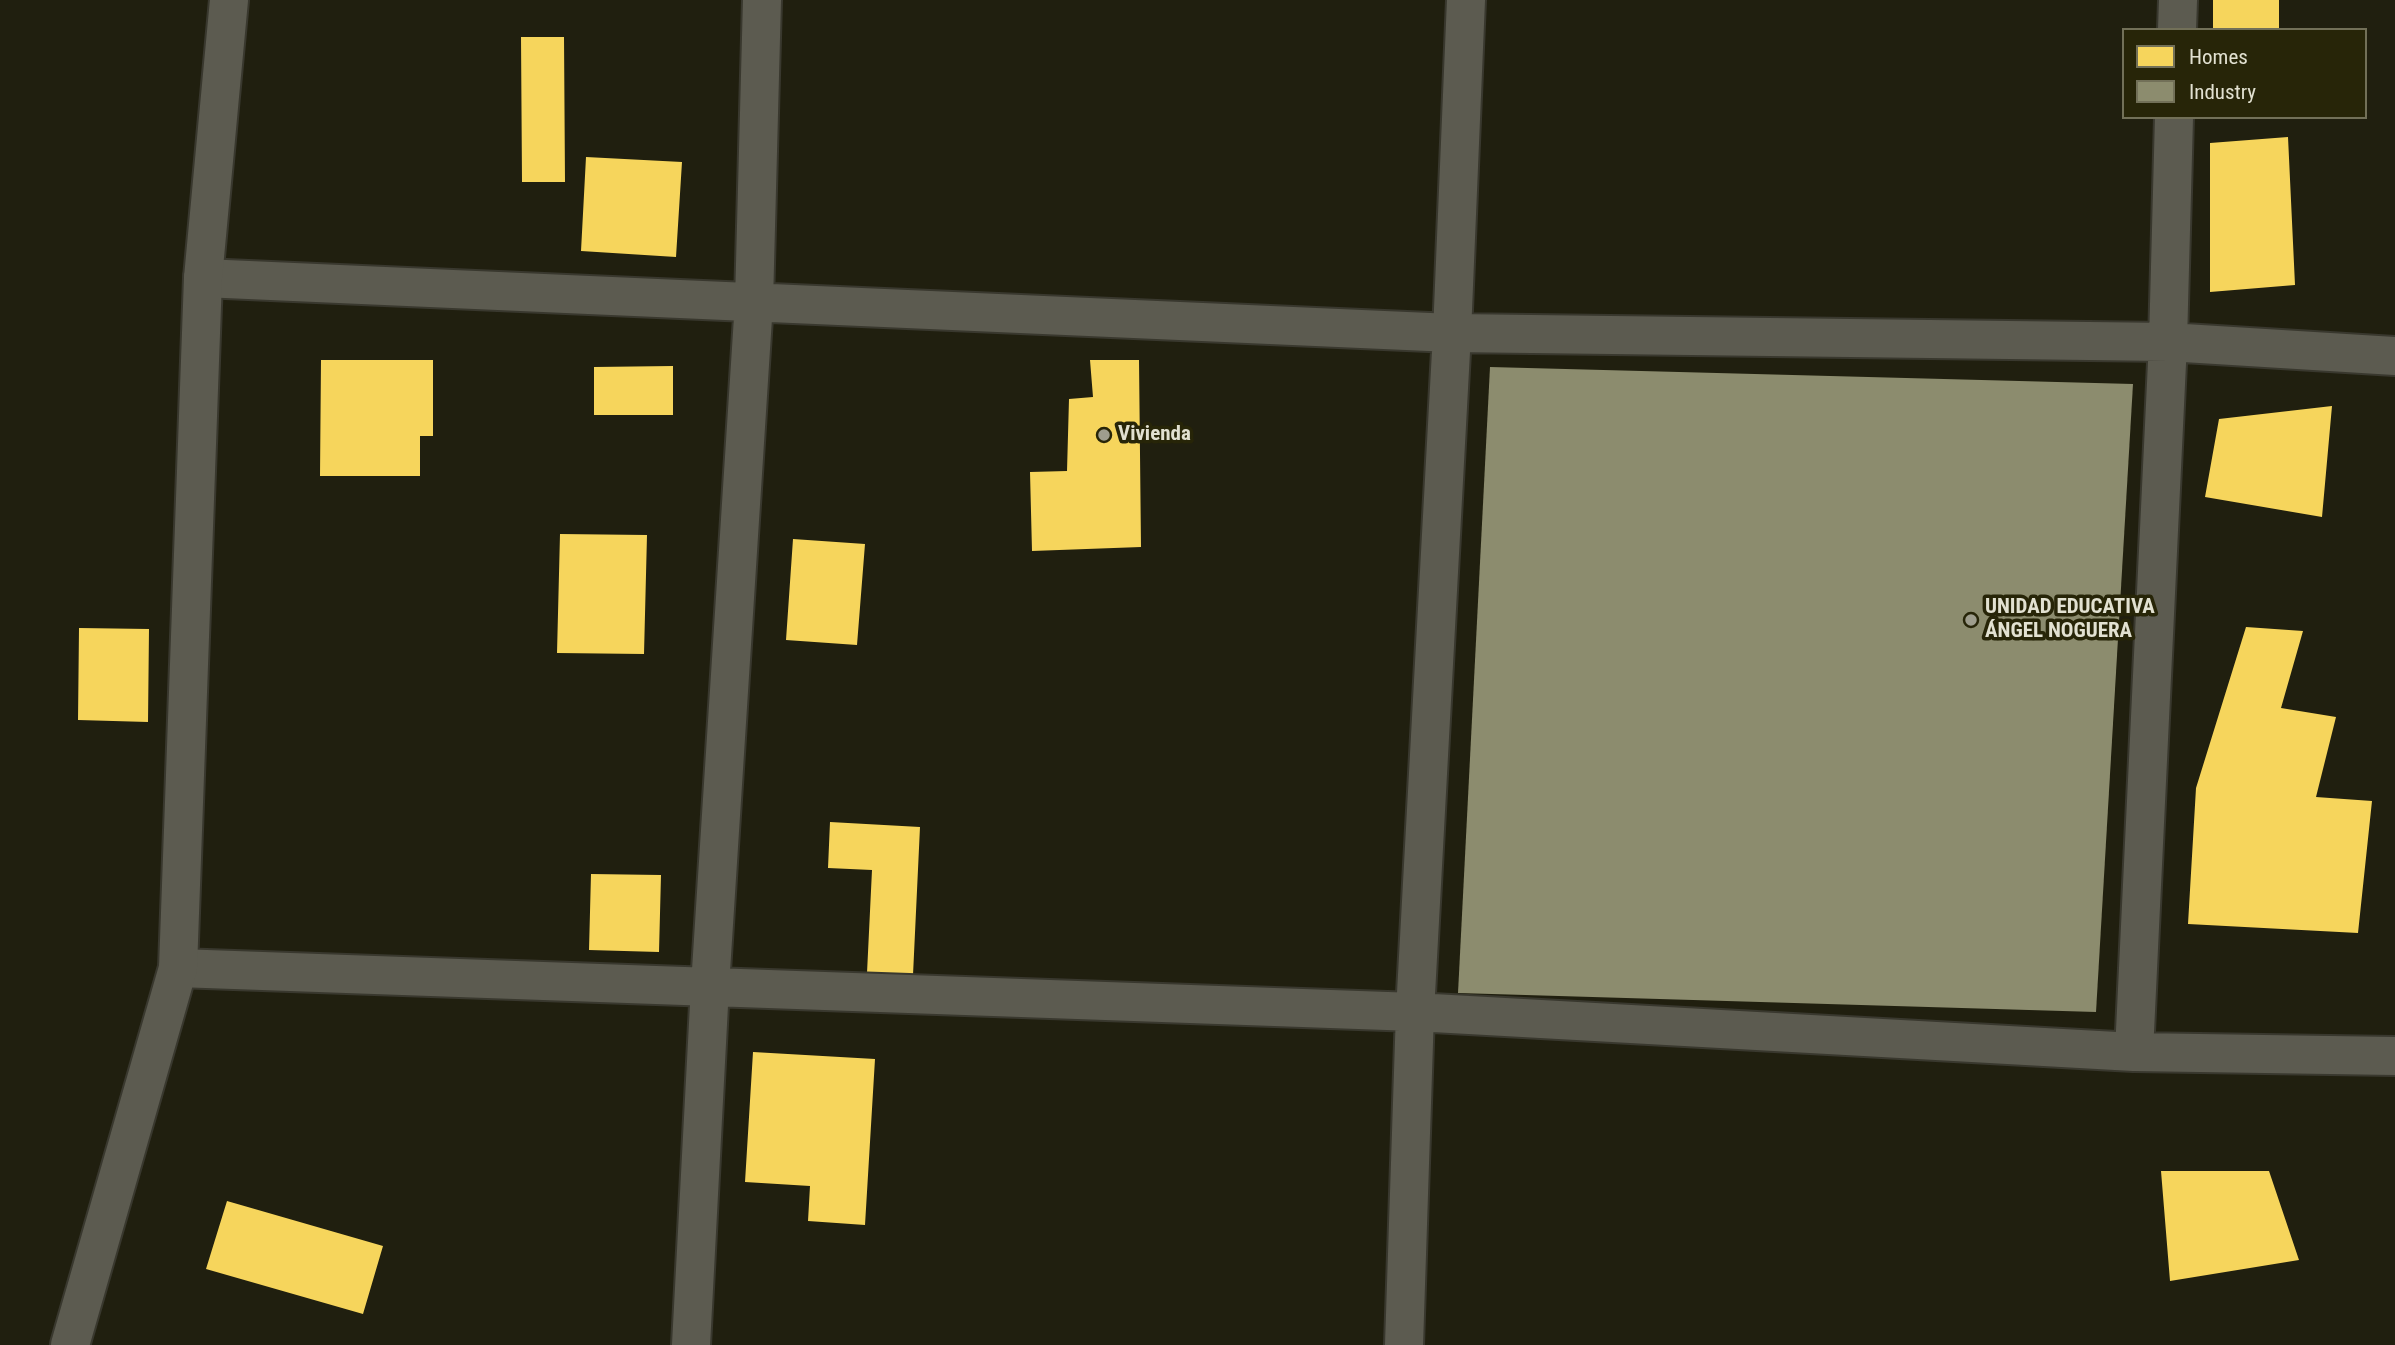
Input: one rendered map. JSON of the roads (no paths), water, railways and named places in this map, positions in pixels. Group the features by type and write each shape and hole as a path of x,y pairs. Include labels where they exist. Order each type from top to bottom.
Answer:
{"street":[{"path":"70,1345 178,968 203,278 229,0"},
{"path":"691,1345 710,986 754,302 762,0"},
{"path":"1404,1345 1415,1012 1452,332 1466,0"},
{"path":"2177,28 2178,0"},
{"path":"2134,1052 2168,342 2174,119"},
{"path":"203,278 1452,332 2168,342 2395,356"},
{"path":"178,968 1415,1012 2134,1052 2395,1056"}],"place":[{"name":"Vivienda","path":"1104,435"},
{"name":"UNIDAD EDUCATIVA ÁNGEL NOGUERA","path":"1971,620"}]}
